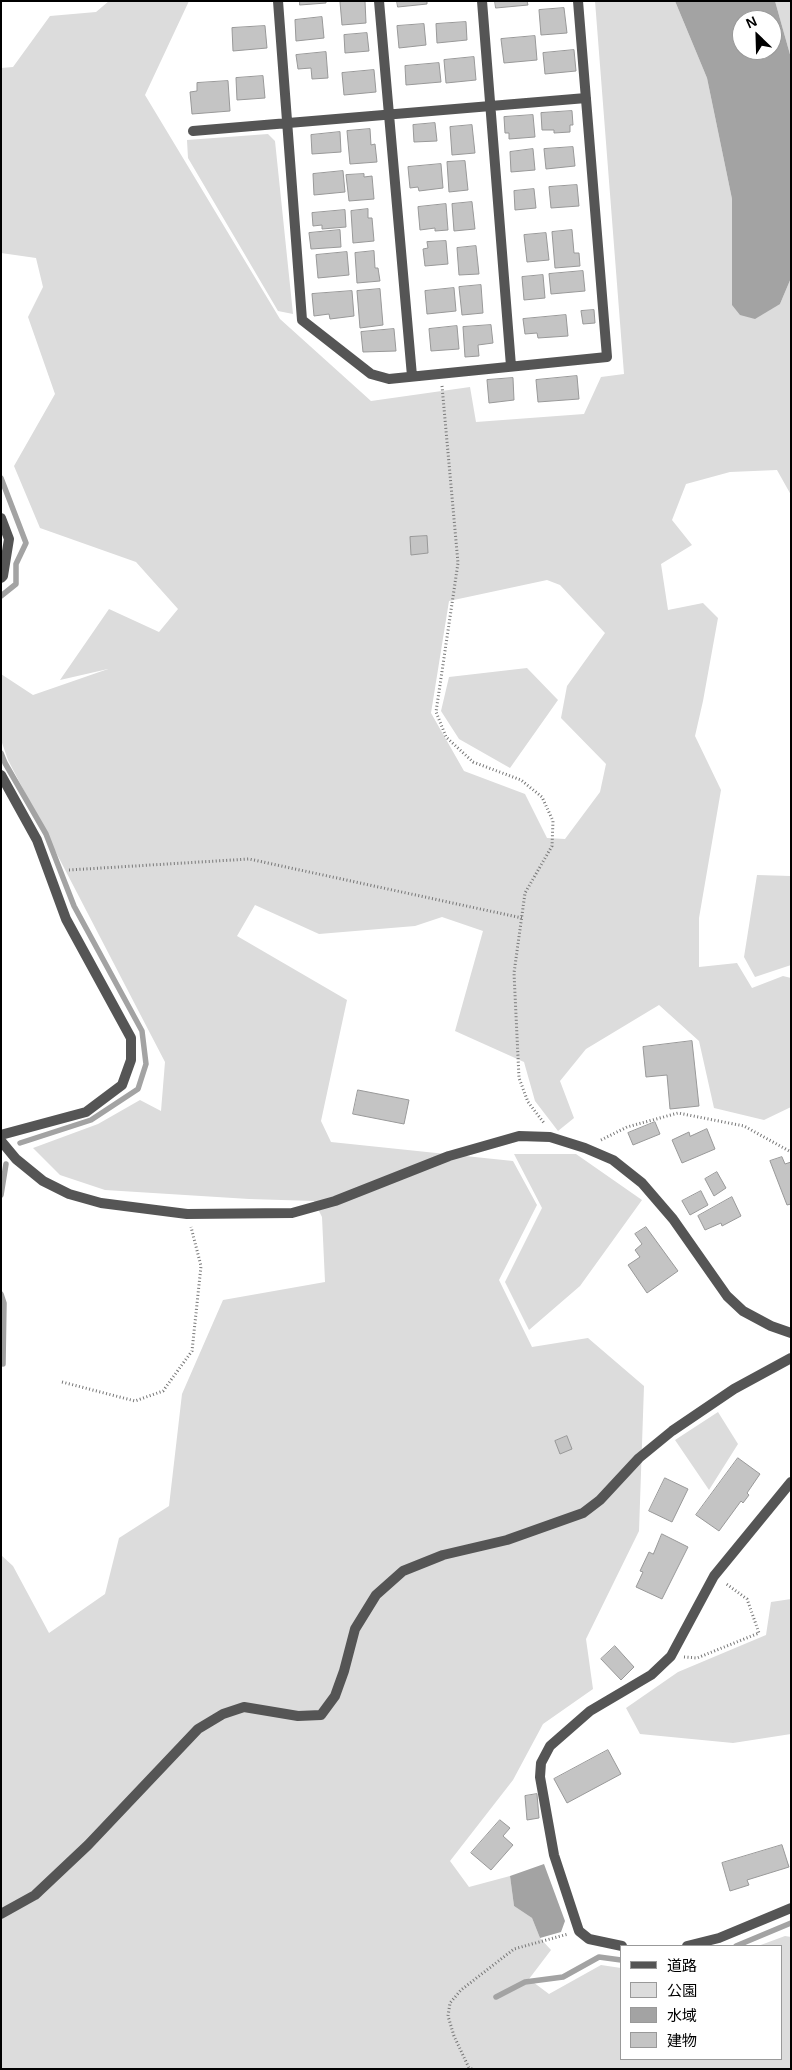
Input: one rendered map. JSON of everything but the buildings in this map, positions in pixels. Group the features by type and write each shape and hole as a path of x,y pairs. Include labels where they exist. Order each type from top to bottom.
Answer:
{"street":[{"path":"278,1 302,320 371,374 389,379 607,357 578,1"},
{"path":"379,1 412,376"},
{"path":"482,1 511,366"},
{"path":"193,131 586,98"},
{"path":"1,518 9,539 3,576 1,578"},
{"path":"1,775 37,840 66,919 131,1038 131,1060 122,1085 86,1112 1,1135"},
{"path":"1,1140 16,1159 43,1181 69,1194 102,1203 187,1214 292,1213 335,1201 449,1156 519,1136 550,1136 613,1160 642,1183 673,1219 727,1296 743,1311 771,1326 791,1333"},
{"path":"1,1914 34,1894 88,1845 198,1729 223,1714 244,1707 298,1716 321,1715 335,1696 355,1629 376,1596 403,1571 443,1555 506,1540 583,1513 600,1500 639,1458 672,1431 734,1389 791,1358"},
{"path":"620,1946 589,1939 579,1931 554,1855 540,1776 542,1763 550,1746 590,1711 651,1674 671,1656 714,1576 791,1482"},
{"path":"691,1945 719,1938 791,1908"}],"path":[{"path":"441,373 458,563 436,712 446,737 473,762 521,780 542,796 553,820 552,846 525,893 514,973 519,1078 528,1102 549,1130 550,1136"},
{"path":"69,870 249,859 522,918"},
{"path":"585,1148 627,1128 678,1113 744,1126 791,1152"},
{"path":"62,1382 135,1401 164,1391 192,1350 201,1266 187,1214"},
{"path":"671,1656 697,1658 759,1634 748,1598 714,1576"},
{"path":"472,2069 454,2036 448,2016 450,2003 461,1990 514,1949 579,1931"}],"green space":[{"path":"109,1 189,1 145,95 280,319 371,401 470,387 476,422 584,414 601,377 624,374 595,1 675,1 707,78 732,199 732,305 780,304 791,278 791,495 777,470 730,472 686,484 672,520 692,545 661,564 668,610 703,603 718,618 695,736 721,790 699,918 699,967 737,963 752,988 783,976 791,978 791,1107 764,1120 714,1108 699,1041 659,1005 586,1049 560,1081 574,1118 558,1131 535,1101 524,1062 455,1031 483,931 442,917 415,926 319,934 255,905 237,936 347,1000 321,1121 331,1142 513,1161 537,1205 499,1280 532,1347 588,1338 644,1386 639,1531 586,1639 593,1689 543,1724 513,1780 450,1861 469,1887 510,1876 514,1906 532,1918 540,1938 551,1950 529,1979 549,1994 601,1965 620,1968 620,2060 782,2060 782,1945 761,1945 785,1936 791,1937 791,2069 1,2069 1,1555 13,1566 49,1633 105,1594 119,1538 169,1506 182,1394 223,1300 325,1282 322,1217 314,1201 105,1190 60,1175 33,1148 98,1124 140,1100 161,1111 165,1062 8,760 1,740 1,674 33,695 108,669 60,680 109,609 159,632 178,609 136,562 40,528 14,466 55,394 28,317 43,287 36,258 1,253 1,68 13,67 50,16 96,12","holes":["547,580 560,585 605,633 567,686 561,718 606,764 600,792 565,839 547,838 525,794 464,771 431,713 449,601"]},
{"path":"775,1 791,1 791,58 782,26 782,10 778,10"},
{"path":"268,134 275,141 293,314 278,311 188,158 187,140"},
{"path":"527,668 558,700 510,768 459,739 441,711 449,677"},
{"path":"757,875 791,876 791,965 755,977 744,957"},
{"path":"514,1154 576,1154 642,1200 580,1286 529,1330 505,1282 542,1208"},
{"path":"718,1412 738,1444 709,1490 675,1440"},
{"path":"791,1599 791,1734 733,1743 640,1734 626,1708 678,1672 766,1635 771,1602"}],"water":[{"path":"675,1 775,1 778,10 732,10 732,60 782,60 782,26 791,58 791,278 780,304 755,319 740,315 732,305 732,199 707,78"},
{"path":"544,1864 565,1921 561,1932 540,1938 532,1918 514,1906 510,1876"}],"waterway":[{"path":"1,478 26,543 16,564 16,584 1,596"},
{"path":"1,753 46,834 74,906 142,1031 146,1064 138,1089 91,1120 20,1143"},
{"path":"1,1195 6,1164"},
{"path":"1,1294 4,1303 3,1364"},
{"path":"738,1945 791,1923"},
{"path":"496,1997 525,1982 563,1977 599,1957 620,1960"}]}
